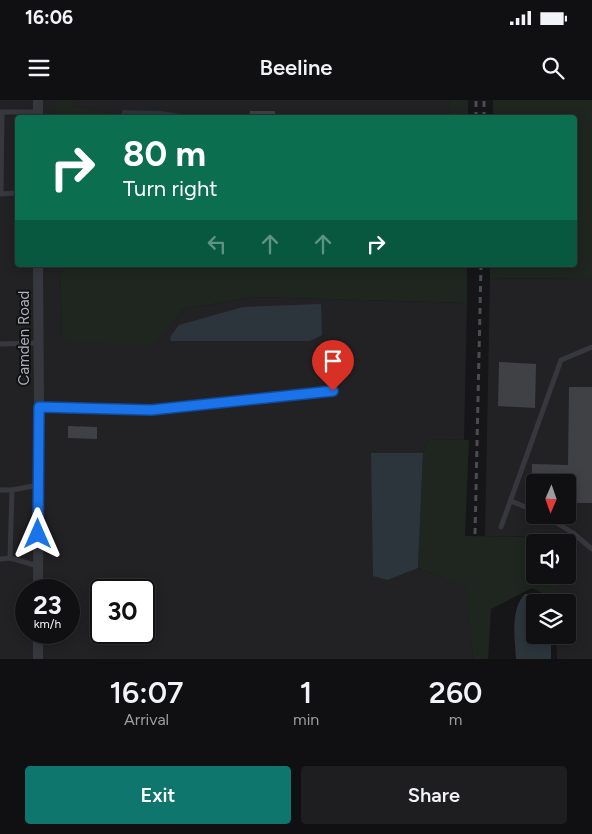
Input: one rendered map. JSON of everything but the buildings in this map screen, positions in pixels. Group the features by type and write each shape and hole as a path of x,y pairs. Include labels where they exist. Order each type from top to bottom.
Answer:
{"street":[{"path":"38,100 38,115"},
{"name":"Camden Road","path":"38,267 38,579"},
{"path":"38,644 38,659"}],"lane":[{"path":"15,193 1,194 1,112 38,115"},
{"path":"0,344 38,343"},
{"path":"501,527 560,360 592,347"},
{"path":"39,407 151,410 333,391"},
{"path":"0,490 12,490 38,485"},
{"path":"10,558 12,490"},
{"path":"511,501 526,507"},
{"path":"558,524 592,549"},
{"path":"0,559 10,558 38,566"}],"shaded area":[{"path":"0,100 56,100 56,115 15,115 15,267 60,267 62,335 152,345 184,309 254,297 467,303 464,440 429,439 423,453 371,453 388,580 418,568 467,587 473,659 0,659"},
{"path":"56,100 73,100 74,105 114,114 114,115 56,115"},
{"path":"73,100 450,100 448,115 113,115 74,105"},
{"path":"450,100 468,100 468,115 448,115"},
{"path":"493,100 592,100 592,279 490,278 490,267 577,267 577,115 493,115"},
{"path":"122,111 160,111 187,115 122,115"},
{"path":"60,267 467,267 467,303 254,297 184,309 153,345 71,342 62,335"},
{"path":"490,278 592,279 592,659 557,659 556,644 576,644 576,594 556,594 556,584 576,584 576,534 526,534 526,537 485,536"},
{"path":"321,304 322,335 310,341 171,341 170,337 179,325 243,307"},
{"path":"429,439 469,440 465,536 526,537 526,584 556,584 556,594 544,594 532,588 491,609 488,659 473,659 466,587 418,568 423,453"},
{"path":"371,453 423,453 418,568 388,580 373,576"},
{"path":"526,594 526,644 551,644 551,659 516,659 514,624 520,600"}],"railway":[{"path":"476,100 476,115"},
{"path":"484,100 484,115"},
{"path":"475,534 481,267"}],"route":[{"path":"38,534 39,407 151,410 333,391"}]}
